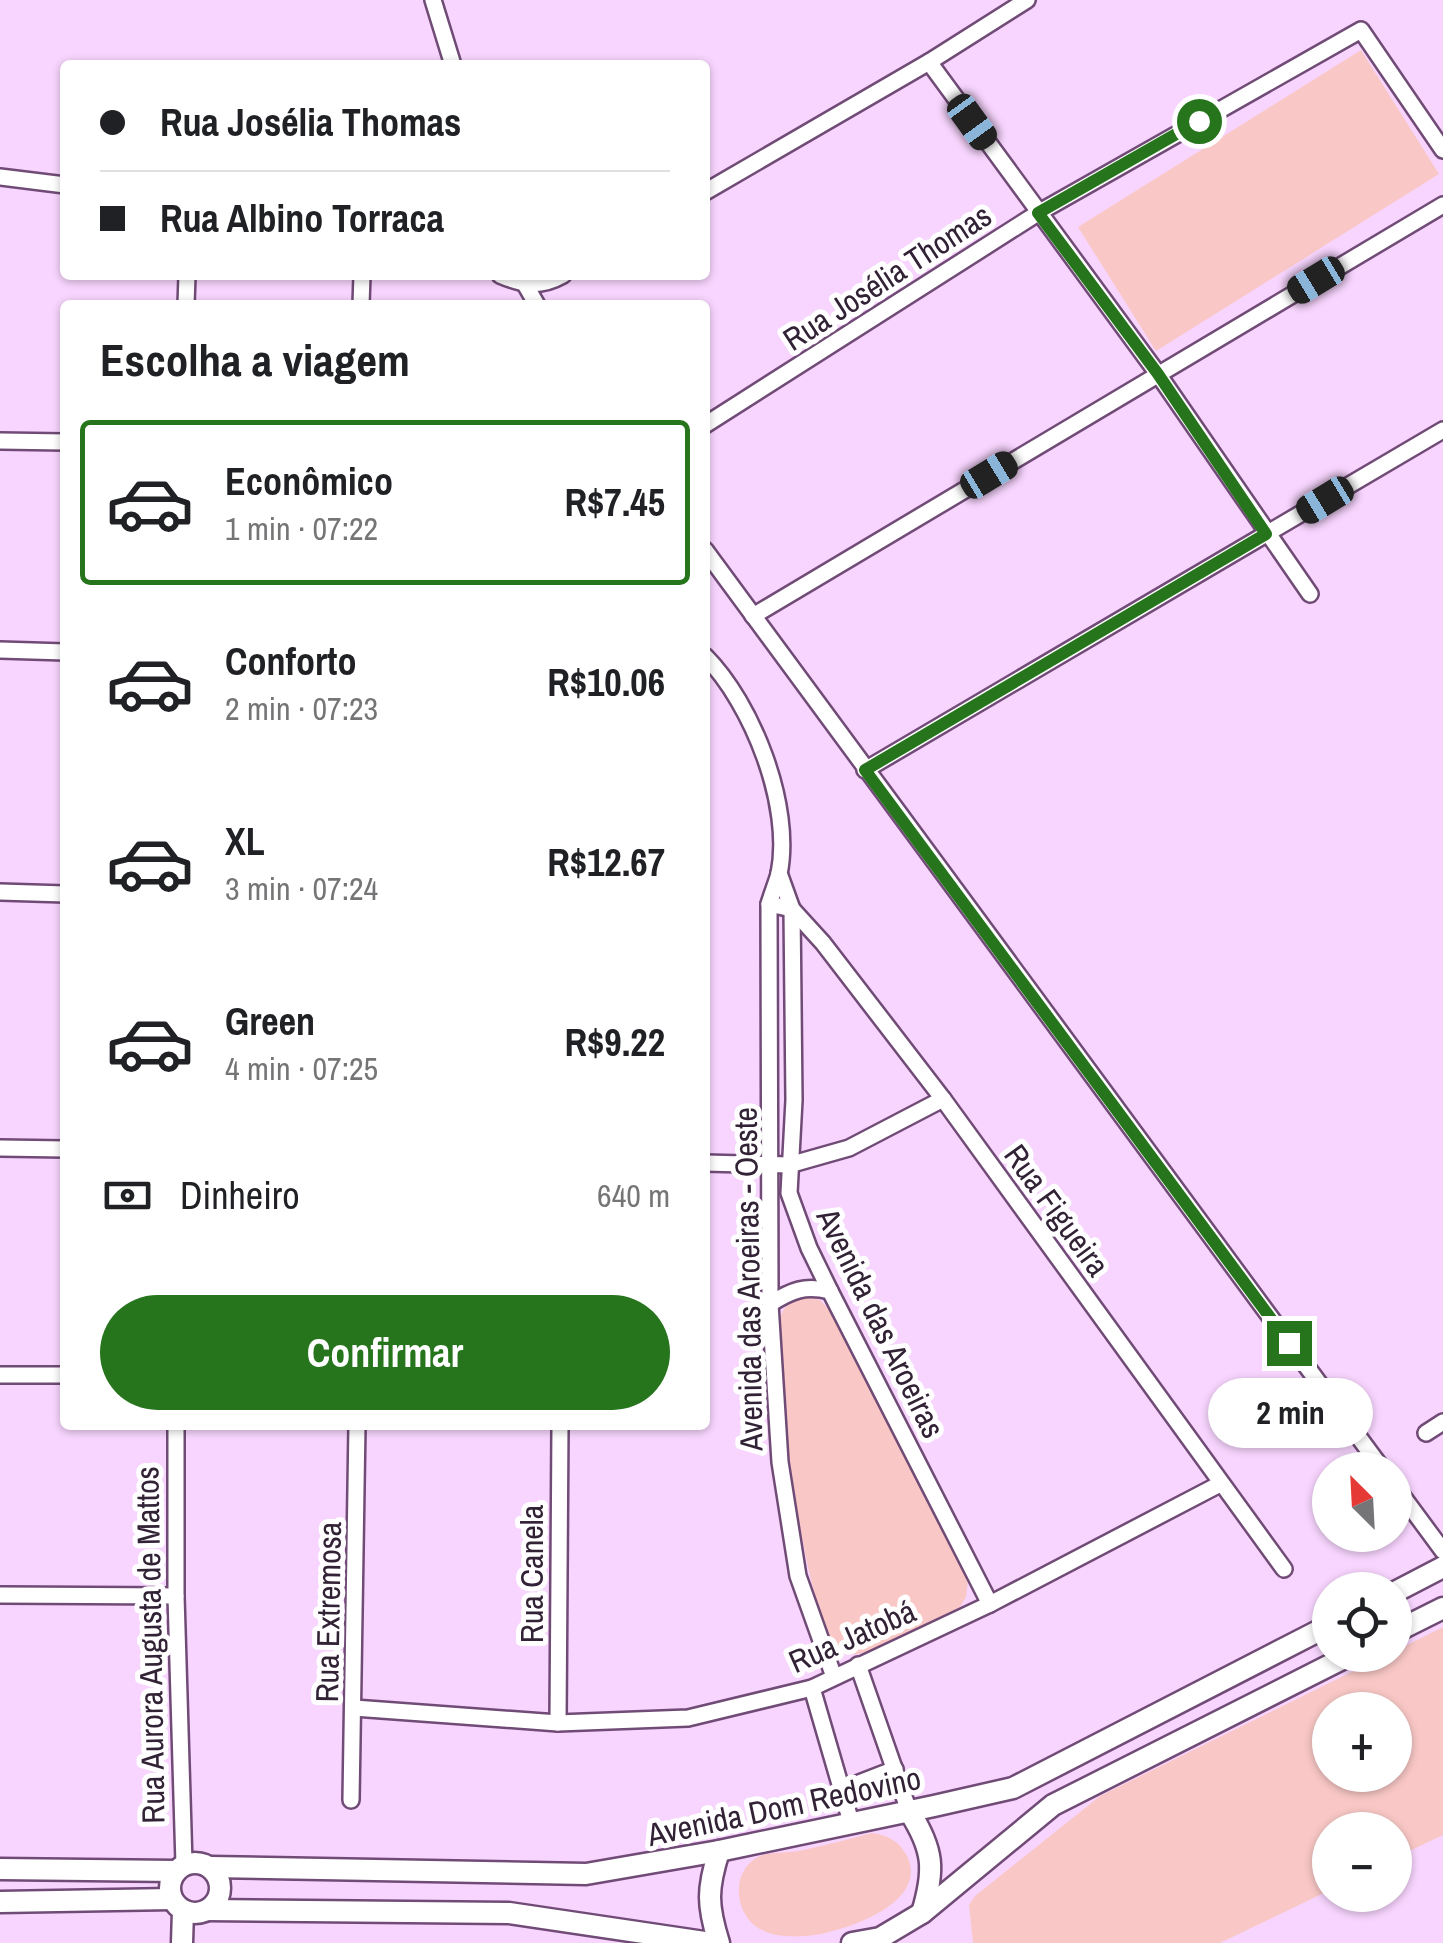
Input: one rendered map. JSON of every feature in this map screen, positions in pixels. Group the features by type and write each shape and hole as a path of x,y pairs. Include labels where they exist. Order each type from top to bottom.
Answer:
{"street":[{"path":"432,0 452,60"},
{"path":"710,189 1027,0"},
{"name":"Rua Josélia Thomas","path":"710,422 1038,213 1360,30 1443,150"},
{"path":"928,62 1158,374 1310,594"},
{"path":"0,177 60,185"},
{"path":"753,616 1443,205"},
{"path":"522,280 553,280"},
{"path":"865,770 1443,430"},
{"path":"0,441 60,442"},
{"path":"710,557 1370,1452"},
{"path":"0,650 60,652"},
{"path":"710,661 726,678 765,756 779,816 779,873"},
{"name":"Avenida das Aroeiras - Oeste","path":"779,873 769,904 780,1165 770,1304 780,1462 798,1576 834,1677"},
{"name":"Avenida das Aroeiras","path":"779,873 792,908 794,1100 780,1165 830,1290 990,1604"},
{"path":"0,892 60,894"},
{"path":"769,904 792,908"},
{"name":"Rua Figueira","path":"792,908 943,1099 1284,1568"},
{"path":"710,1163 780,1165 850,1148 943,1099"},
{"path":"0,1148 60,1149"},
{"path":"770,1304 790,1291 809,1286 830,1290"},
{"path":"0,1375 60,1375"},
{"path":"1426,1433 1443,1422"},
{"name":"Rua Aurora Augusta de Mattos","path":"176,1430 180,1867"},
{"name":"Rua Extremosa","path":"351,1800 357,1430"},
{"name":"Rua Canela","path":"558,1723 560,1430"},
{"name":"Rua Jatobá","path":"354,1708 558,1723 688,1718 812,1688 990,1604 1220,1484"},
{"path":"1412,1509 1443,1551"},
{"path":"1412,1583 1443,1567"},
{"path":"0,1596 176,1596"},
{"path":"1412,1624 1443,1608"},
{"name":"Avenida Dom Redovino","path":"210,1867 586,1874 910,1811 1014,1788 1312,1634"},
{"path":"858,1664 910,1811 931,1856 932,1880 922,1913"},
{"path":"852,1943 880,1940 922,1913 1053,1805 1316,1672"},
{"path":"812,1688 851,1822"},
{"path":"841,1790 895,1769"},
{"path":"0,1902 177,1905 190,1914 207,1910 509,1914 715,1943 708,1886 720,1851"},
{"path":"0,1869 180,1867 202,1863 216,1873 220,1890 214,1905 207,1910"},
{"path":"180,1867 170,1884 182,1943"}],"shaded area":[{"path":"1361,50 1439,174 1156,351 1078,227"},
{"path":"805,1296 820,1300 830,1311 968,1581 960,1607 883,1646 852,1655 842,1653 829,1635 816,1600 787,1442 780,1321 788,1304"},
{"path":"1443,1627 1443,1835 1412,1850 1412,1812 1312,1812 1312,1899 1220,1943 973,1943 969,1905 975,1896 1100,1796 1352,1672 1412,1672 1412,1642"},
{"path":"872,1833 889,1838 902,1848 911,1874 896,1901 881,1912 829,1932 795,1936 768,1933 746,1915 741,1905 740,1882 743,1872 760,1856"}],"route":[{"path":"1199,121 1038,213 1158,374 1266,534 865,770 1289,1343"}]}
